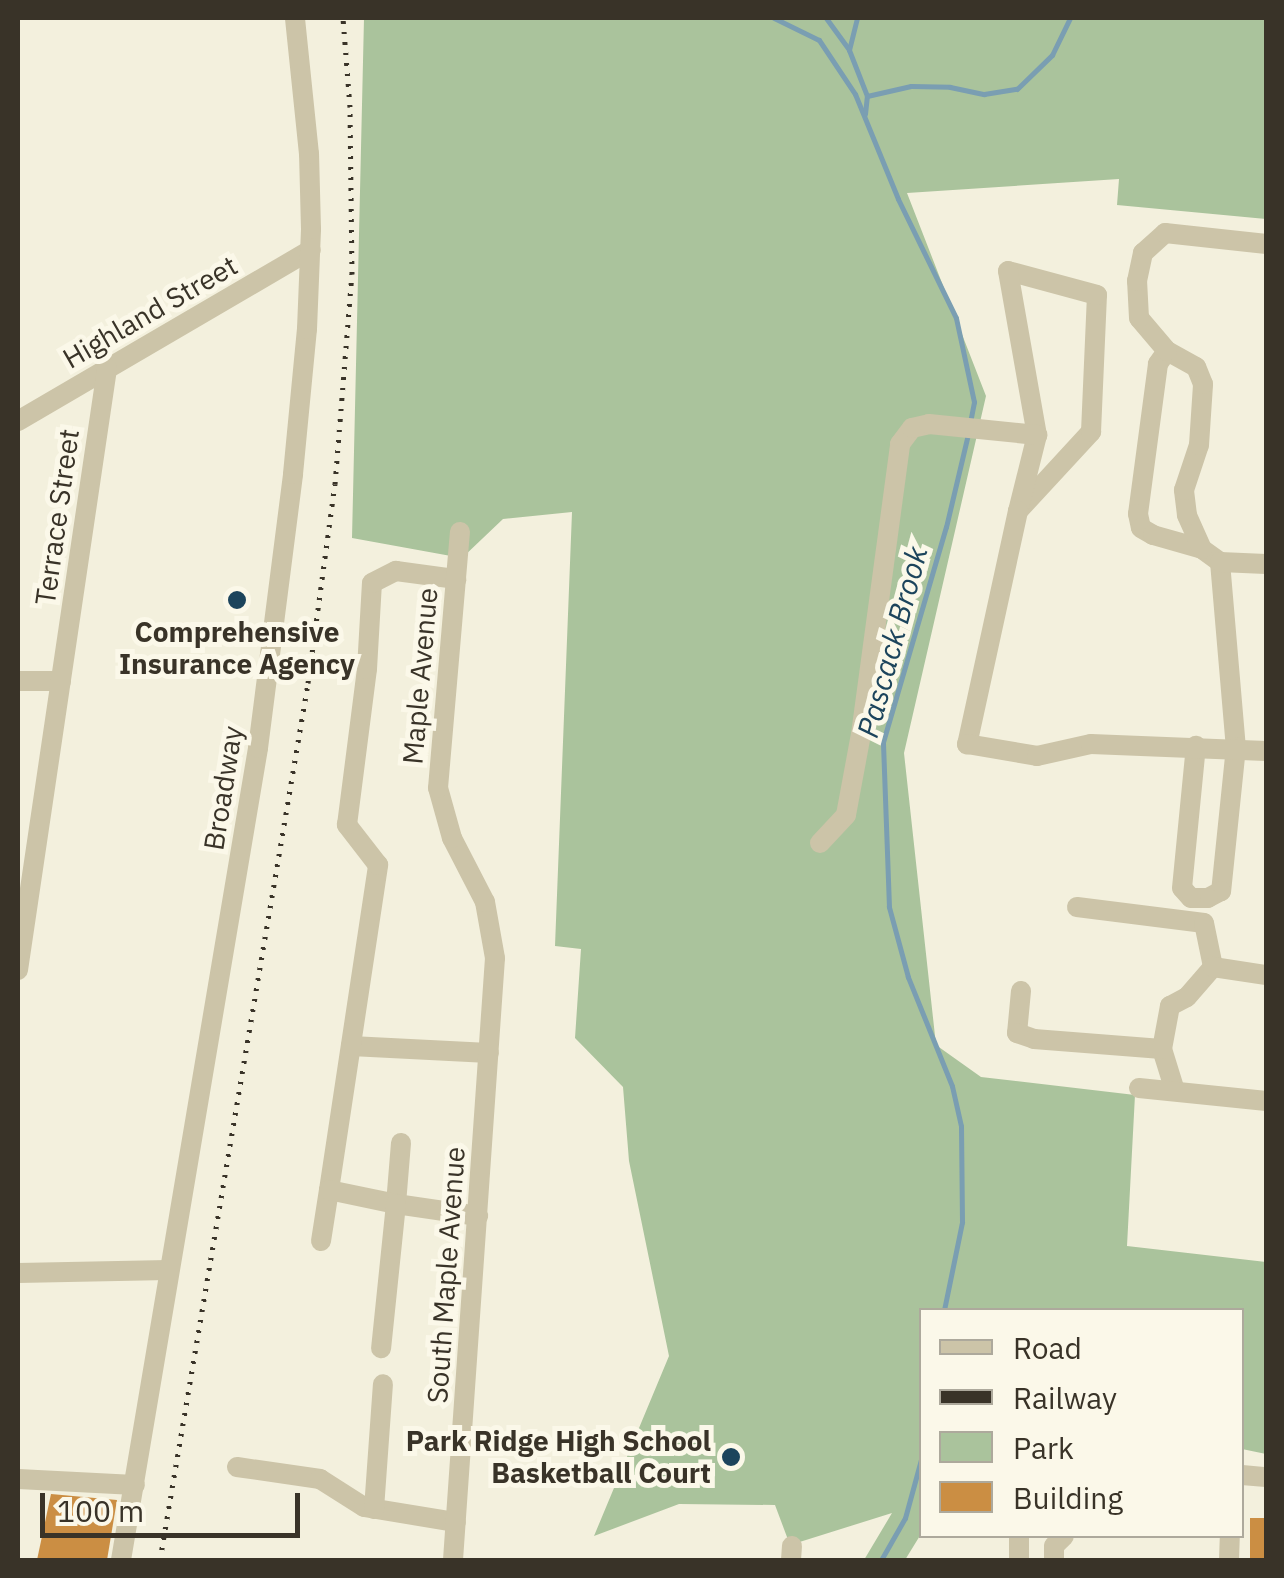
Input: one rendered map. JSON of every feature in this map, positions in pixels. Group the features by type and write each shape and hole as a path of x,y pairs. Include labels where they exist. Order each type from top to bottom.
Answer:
{"street":[{"name":"Broadway","path":"121,1560 266,690 294,474 311,250 309,154 296,18"},
{"path":"1196,746 1182,888 1191,898 1215,897 1220,892 1236,747 1211,556 1188,515 1184,490 1199,445 1204,384 1196,367 1167,351 1139,318 1136,302 1142,253 1164,233 1266,244"},
{"name":"Highland Street","path":"18,421 311,250"},
{"path":"1018,511 1091,432 1097,295 1008,270 1037,435 1018,511 968,744 1037,756 1092,744 1266,751"},
{"path":"1167,351 1158,364 1138,514 1141,528 1211,556 1266,564"},
{"name":"Terrace Street","path":"18,970 107,369"},
{"path":"820,843 846,815 900,444 912,428 957,426 1037,435"},
{"name":"Maple Avenue","path":"460,532 438,788 452,838 474,876 492,929 495,958 489,1053"},
{"path":"321,1241 378,866 346,825 367,669 372,583 396,571 456,578"},
{"path":"18,681 61,681"},
{"path":"1078,907 1204,923 1213,967"},
{"path":"1213,967 1266,975"},
{"path":"1175,1091 1162,1049 1170,1006 1187,998 1213,967"},
{"path":"1021,991 1018,1033 1034,1039 1162,1049"},
{"path":"350,1046 489,1053"},
{"name":"South Maple Avenue","path":"454,1560 489,1053"},
{"path":"1139,1088 1266,1101"},
{"path":"381,1348 402,1142"},
{"path":"329,1190 478,1216"},
{"path":"18,1273 168,1270"},
{"path":"374,1509 384,1384"},
{"path":"237,1467 320,1479 364,1507 456,1522"},
{"path":"18,1480 135,1484"},
{"path":"1054,1560 1055,1544 1062,1538"}],"green space":[{"path":"364,18 1266,18 1266,219 1117,205 1119,179 907,193 986,396 904,753 936,1045 981,1077 1135,1095 1127,1246 1266,1262 1266,1454 1244,1449 1244,1308 919,1308 919,1537 905,1560 864,1560 892,1513 790,1545 775,1505 679,1504 594,1536 669,1356 629,1161 623,1087 575,1038 581,949 555,946 572,512 503,519 462,558 352,538"}],"building":[{"path":"51,1494 117,1500 107,1560 37,1560"},
{"path":"1250,1518 1266,1518 1266,1560 1250,1560"}],"waterway":[{"name":"Pascack Brook","path":"774,18 819,40 855,94 898,199 956,318 974,402 970,423"},
{"path":"826,18 849,50 867,96"},
{"path":"849,50 857,18"},
{"name":"Pascack Brook","path":"865,114 867,96 911,86 950,87 984,94 1017,89 1052,55 1070,18"},
{"name":"Pascack Brook","path":"944,1308 962,1222 961,1126 952,1086 908,977 889,907 883,742 946,527 968,434"},
{"name":"Pascack Brook","path":"881,1560 905,1518 919,1467"}],"railway":[{"path":"160,1560 308,683 335,484 352,274 350,107 343,18"}],"place":[{"name":"Comprehensive Insurance Agency","path":"237,600"},
{"name":"Park Ridge High School Basketball Court","path":"731,1457"}]}
